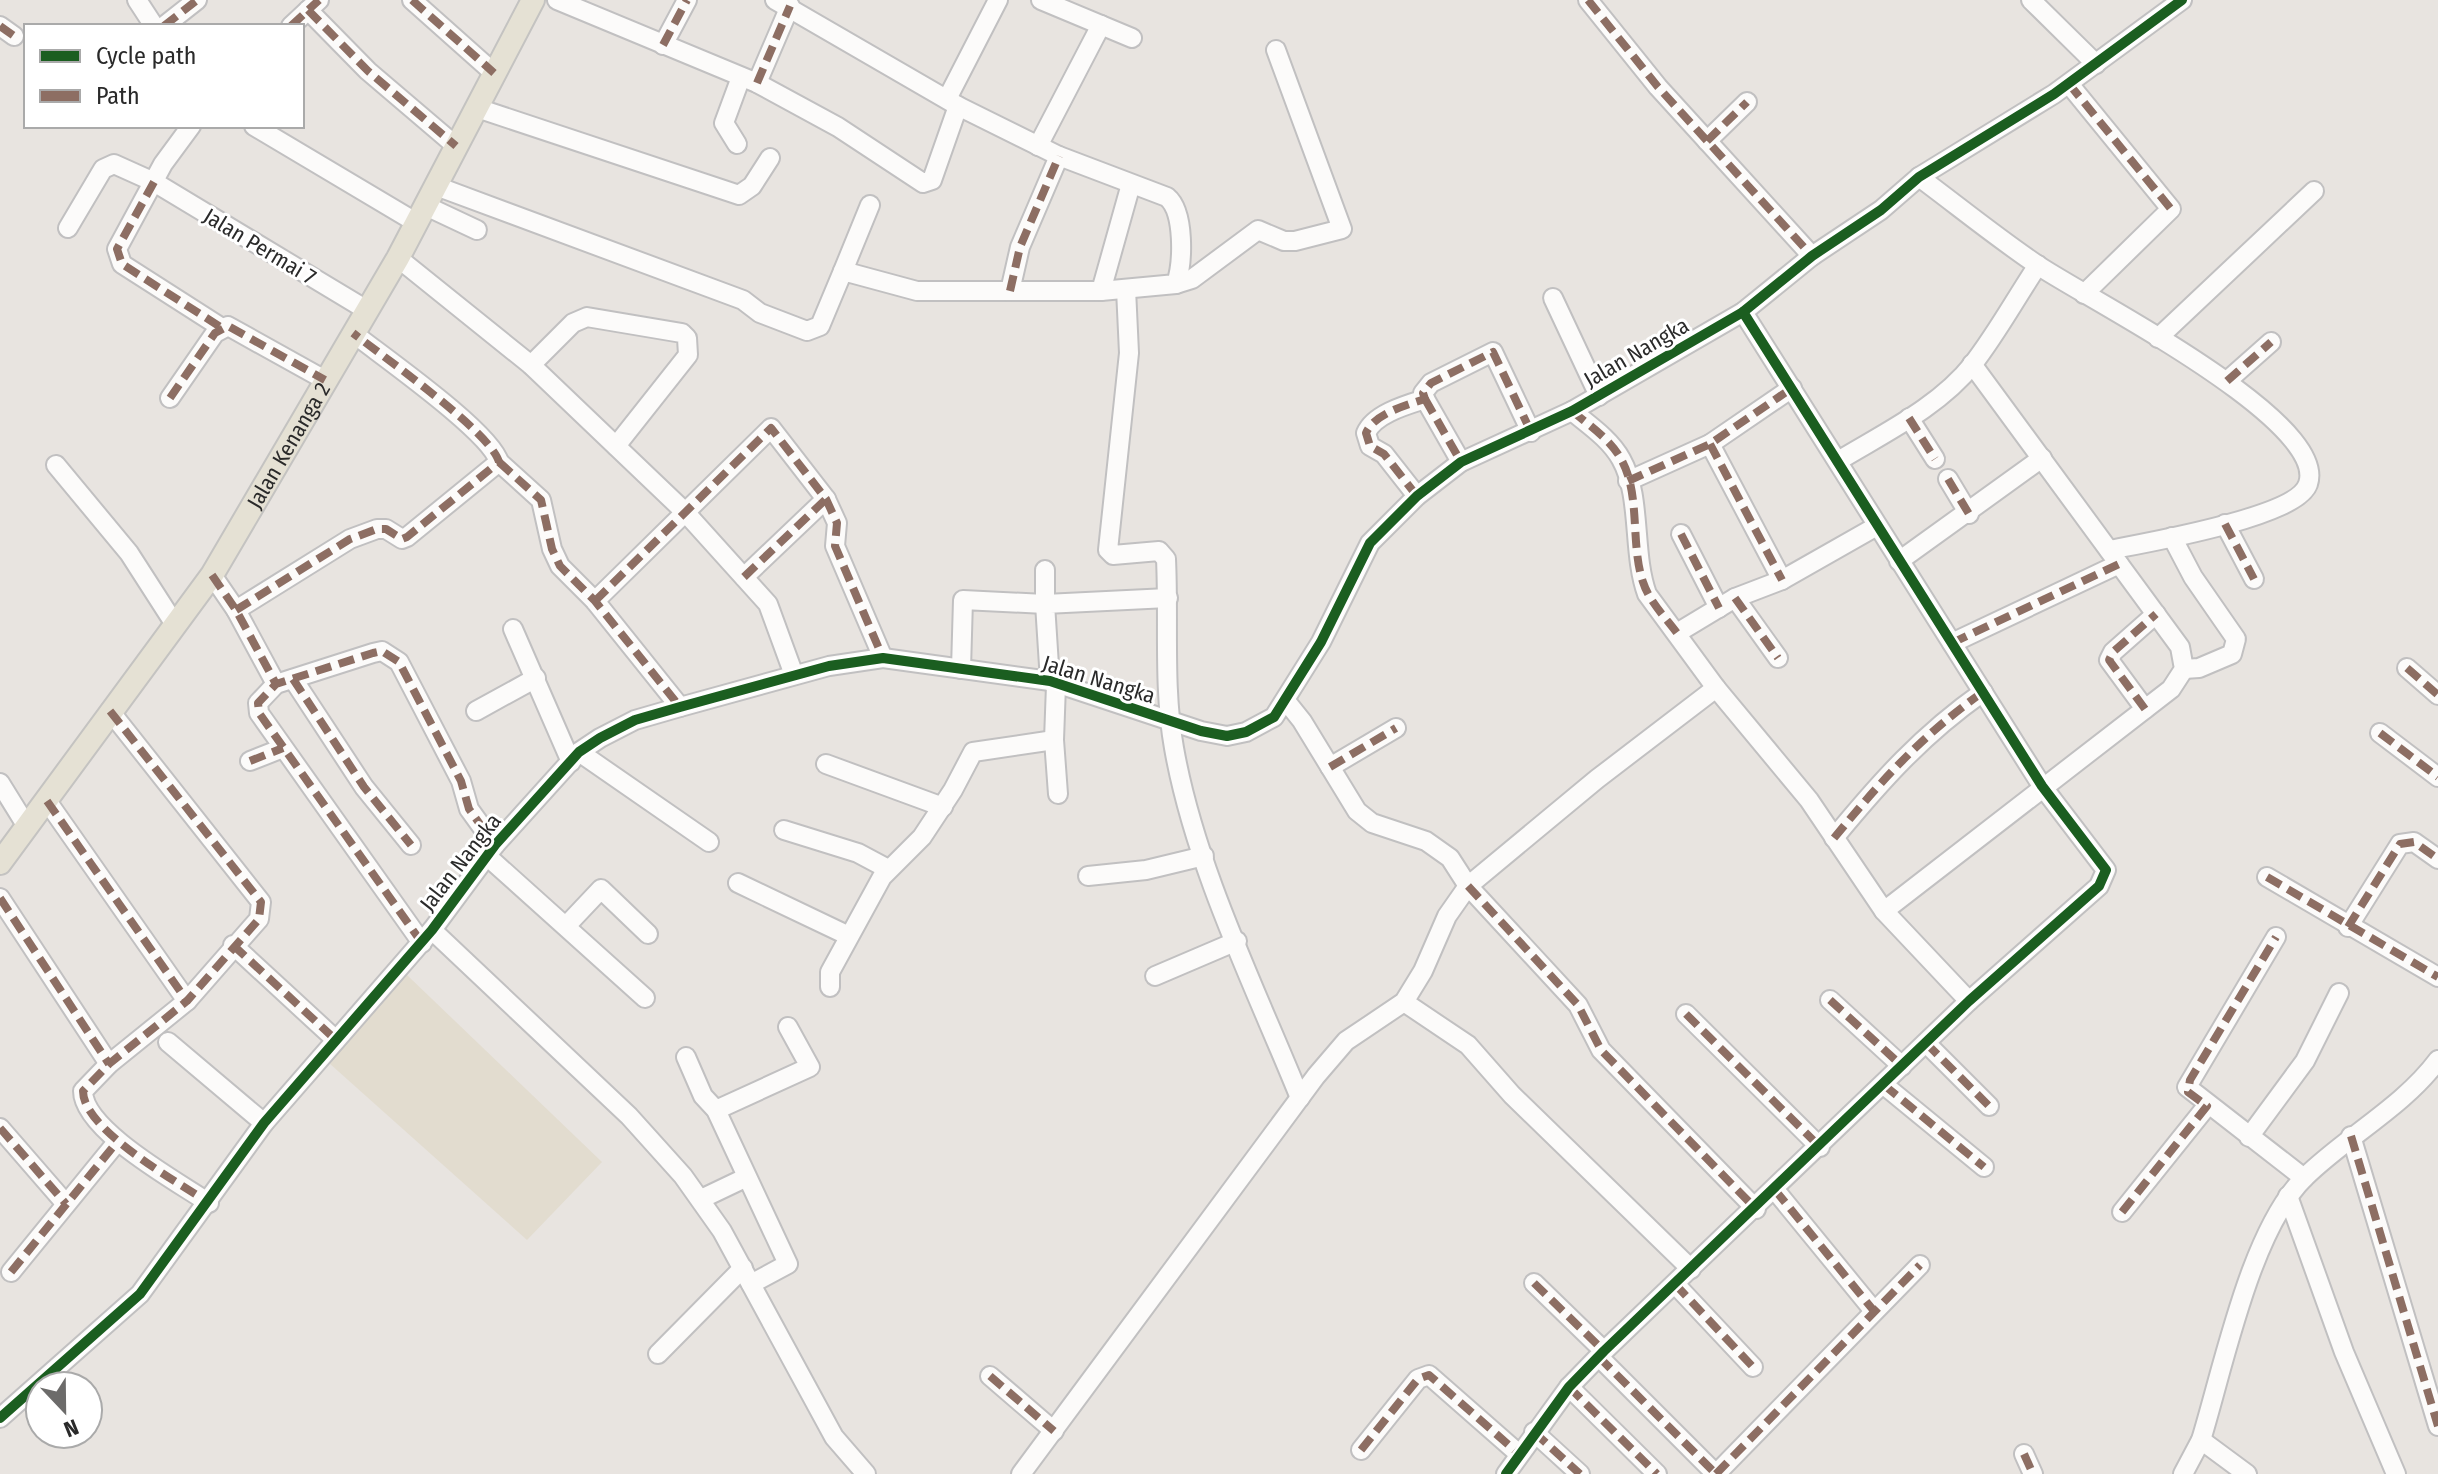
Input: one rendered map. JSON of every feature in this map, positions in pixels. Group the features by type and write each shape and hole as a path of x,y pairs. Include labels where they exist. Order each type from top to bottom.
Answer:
{"main road":[{"name":"Jalan Kenanga 2","path":"0,863 212,575 365,309 398,258 477,108 525,3"}],"street":[{"path":"137,0 153,24"},
{"path":"167,24 197,0"},
{"path":"557,0 749,80 838,127 923,183 932,180 953,102 998,0"},
{"path":"663,45 687,0"},
{"path":"1041,0 1132,38"},
{"path":"1588,0 1658,87 1812,256"},
{"path":"2031,0 2096,64"},
{"path":"422,3 494,73"},
{"path":"737,144 724,123 749,80 783,3 953,102 1038,146 1167,197 1175,206 1179,250 1176,284"},
{"name":"Jalan Nangka","path":"0,1418 140,1294 209,1203 264,1123 427,936 492,851 575,757 635,720 794,675 883,658 1053,683 1170,722 1227,736 1246,732 1274,717 1286,701 1342,604 1363,554 1417,496 1461,462 1572,411 1743,312 1812,256 1881,210 1919,177 2069,84 2173,3"},
{"path":"293,24 314,5 368,71 456,146"},
{"path":"1038,146 1101,25"},
{"path":"843,271 917,291 1126,289 1176,284 1192,279 1258,230 1284,241 1295,241 1342,229 1276,50"},
{"path":"2069,84 2171,209 2084,294"},
{"path":"1707,141 1747,102"},
{"path":"477,108 722,192 745,193 770,158"},
{"path":"190,128 154,182 117,249 122,264 222,328 235,327 325,380"},
{"path":"258,128 477,230"},
{"path":"1010,291 1020,247 1059,156"},
{"name":"Jalan Permai 7","path":"68,228 103,169 114,164 154,182 365,309"},
{"path":"1919,177 2038,265 2227,381 2278,422 2298,449 2309,473 2308,485 2300,496 2280,507 2172,537 2114,557 1952,643"},
{"path":"1101,291 1131,184"},
{"path":"2158,338 2314,191"},
{"path":"426,205 743,300 774,320 807,331 820,326 870,205"},
{"path":"398,258 531,365 685,512 768,604 794,675"},
{"path":"1838,461 1935,401 1972,364 2038,265"},
{"path":"1126,289 1129,353 1108,550 1113,555 1162,552 1168,598 1170,722 1180,778 1204,856 1300,1098"},
{"path":"1553,298 1599,396"},
{"path":"1506,1474 1569,1387 1601,1354 1756,1209 1969,1001 2104,880 2106,870 2102,862 2042,786 1743,312"},
{"path":"531,365 573,323 587,317 682,333 690,344 688,355 616,446"},
{"path":"170,398 222,328"},
{"path":"353,333 450,409 486,444 499,462 541,500 549,538 560,566 595,601 680,707"},
{"path":"2227,381 2271,342"},
{"path":"1461,462 1423,393 1431,383 1493,352 1531,432"},
{"path":"1884,911 2171,689 2184,669 2180,647 1972,364"},
{"path":"1628,481 1710,444 1792,388"},
{"path":"1417,496 1384,454 1370,446 1366,433 1370,425 1394,410 1425,399"},
{"path":"1572,411 1608,442 1622,460 1628,481 1641,579 1647,594 1716,688 1800,789 1884,911 1969,1001"},
{"path":"1909,418 1935,459"},
{"path":"595,601 771,428 826,499 837,523 835,546 883,658"},
{"path":"1710,444 1782,580"},
{"path":"1899,561 1969,514 2042,458"},
{"path":"236,610 360,535 386,529 402,539 407,537 499,462"},
{"path":"56,465 129,553 174,623"},
{"path":"1948,479 1969,514"},
{"path":"744,577 826,499"},
{"path":"2225,524 2254,579"},
{"path":"1677,633 1727,603 1782,580 1877,526"},
{"path":"1681,534 1727,603 1778,658"},
{"path":"2172,537 2193,577 2236,639 2237,647 2218,663 2184,669"},
{"path":"1045,570 1058,794"},
{"path":"212,575 284,681 411,845"},
{"path":"961,669 963,600 1045,604 1168,598"},
{"path":"2145,709 2109,660 2113,652 2156,614"},
{"path":"513,629 575,757 709,842"},
{"path":"645,998 492,851 469,809 461,781 399,662 390,655 373,653 284,681 257,707 283,748 427,936 629,1116 701,1199 747,1276 834,1437 866,1474"},
{"path":"2407,668 2438,695"},
{"path":"476,711 536,678"},
{"path":"1021,1474 1300,1098 1346,1041 1404,1002 1423,971 1447,916 1468,886 1597,779 1716,688"},
{"path":"1834,838 1898,763 1937,724 1983,692"},
{"path":"1286,701 1363,817 1440,848 1468,886 1578,1005 1601,1050 1756,1209"},
{"path":"110,711 258,895 262,913 187,1001 109,1064 83,1091 83,1099 117,1142 209,1203"},
{"path":"1330,767 1396,728"},
{"path":"2380,733 2438,777"},
{"path":"830,987 828,978 888,869 922,837 943,807 973,752 1054,740"},
{"path":"250,761 283,748"},
{"path":"826,764 943,807"},
{"path":"0,783 26,825"},
{"path":"47,801 187,1001"},
{"path":"784,830 858,853 888,869"},
{"path":"2348,927 2400,844 2414,842 2438,859"},
{"path":"1088,876 1146,870 1204,856"},
{"path":"2267,877 2438,977"},
{"path":"738,883 849,936"},
{"path":"567,925 601,889 648,934"},
{"path":"0,898 109,1064"},
{"path":"2276,937 2190,1080 2188,1092 2304,1178"},
{"path":"1155,976 1237,941"},
{"path":"233,945 336,1040"},
{"path":"2249,1137 2305,1061 2339,993"},
{"path":"1830,1000 1902,1066"},
{"path":"1404,1002 1468,1045 1512,1095 1691,1269"},
{"path":"1686,1014 1820,1147"},
{"path":"716,1110 810,1067 788,1027"},
{"path":"168,1042 264,1123"},
{"path":"1926,1043 1989,1106"},
{"path":"658,1354 747,1276 788,1264 745,1178 716,1110 703,1096 686,1057"},
{"path":"2183,1474 2201,1440 2258,1254 2273,1217 2304,1178 2420,1082 2438,1060"},
{"path":"1884,1085 1984,1167"},
{"path":"2122,1212 2207,1106"},
{"path":"0,1128 66,1204"},
{"path":"2351,1136 2438,1426"},
{"path":"11,1272 117,1142"},
{"path":"701,1199 745,1178"},
{"path":"1775,1190 1874,1311"},
{"path":"2288,1196 2344,1352 2396,1474"},
{"path":"1534,1283 1716,1474 1920,1265"},
{"path":"1675,1284 1753,1367"},
{"path":"1361,1450 1418,1379 1429,1375 1519,1454"},
{"path":"990,1376 1054,1431"},
{"path":"1569,1387 1657,1474"},
{"path":"1534,1432 1580,1474"},
{"path":"2201,1440 2247,1474"},
{"path":"2024,1454 2033,1474"}],"shaded area":[{"path":"407,975 602,1162 527,1240 329,1063"}],"marked path":[{"path":"167,24 197,0"},
{"path":"293,24 319,0"},
{"path":"412,0 494,73"},
{"path":"663,45 687,0"},
{"path":"1588,0 1658,87 1812,256"},
{"path":"757,83 790,6"},
{"path":"308,10 368,71 456,146"},
{"path":"0,26 14,36"},
{"path":"2069,84 2171,209"},
{"path":"1707,141 1747,102"},
{"path":"1010,291 1020,247 1059,156"},
{"path":"154,182 117,249 122,264 222,328"},
{"path":"170,398 215,333 228,326 325,380"},
{"path":"236,610 350,539 377,529 386,529 402,539 407,537 499,462 492,449 457,414 353,333"},
{"path":"2227,381 2271,342"},
{"path":"1417,496 1384,454 1370,446 1366,433 1383,415 1425,399 1423,393 1431,383 1493,352 1531,432"},
{"path":"1628,481 1710,444 1792,388"},
{"path":"1425,399 1461,462"},
{"path":"1572,411 1605,439 1621,459 1631,488 1643,582 1653,602 1677,633"},
{"path":"1909,418 1935,459"},
{"path":"595,601 771,428 826,499 837,523 835,546 883,658"},
{"path":"1710,444 1782,580"},
{"path":"499,462 541,500 552,549 560,566 595,601 680,707"},
{"path":"1948,479 1969,514"},
{"path":"744,577 826,499"},
{"path":"2225,524 2254,579"},
{"path":"1681,534 1719,608"},
{"path":"1952,643 2119,564"},
{"path":"212,575 236,610 276,684"},
{"path":"1735,598 1778,658"},
{"path":"2145,709 2109,660 2113,652 2156,614"},
{"path":"422,943 259,713 258,703 276,684 382,651 399,662 461,781 469,809 495,845"},
{"path":"2407,668 2438,695"},
{"path":"293,679 364,787 411,845"},
{"path":"1834,838 1903,760 1983,692"},
{"path":"110,711 261,902 259,919 187,1001 109,1064 83,1091 87,1106 115,1138 209,1203"},
{"path":"1330,767 1396,728"},
{"path":"2380,733 2438,777"},
{"path":"250,761 283,748"},
{"path":"47,801 187,1001"},
{"path":"2348,927 2400,844 2414,842 2438,859"},
{"path":"2267,877 2438,977"},
{"path":"1468,886 1578,1005 1601,1050 1756,1209"},
{"path":"0,898 109,1064"},
{"path":"2122,1212 2207,1106 2188,1092 2190,1080 2276,937"},
{"path":"233,945 336,1040"},
{"path":"1830,1000 1902,1066"},
{"path":"1686,1014 1820,1147"},
{"path":"1926,1043 1989,1106"},
{"path":"1884,1085 1984,1167"},
{"path":"0,1128 66,1204"},
{"path":"2351,1136 2438,1426"},
{"path":"11,1272 117,1142"},
{"path":"1775,1190 1874,1311"},
{"path":"1716,1474 1920,1265"},
{"path":"1534,1283 1604,1351"},
{"path":"1675,1284 1753,1367"},
{"path":"1599,1357 1716,1474"},
{"path":"1361,1450 1418,1379 1429,1375 1519,1454"},
{"path":"990,1376 1054,1431"},
{"path":"1569,1387 1657,1474"},
{"path":"1534,1432 1580,1474"},
{"path":"2024,1454 2033,1474"}],"cycle path":[{"path":"0,1418 140,1294 264,1123 432,930 495,845 579,752 600,738 635,720 680,707 829,666 883,658 1050,681 1201,731 1227,736 1246,732 1274,717 1321,642 1370,543 1417,496 1461,462 1572,411 1743,312 1812,256 1881,210 1919,177 2054,94 2182,0"},
{"path":"1506,1474 1569,1387 1604,1351 1969,1001 2099,886 2106,870 2042,786 1743,312"}]}
